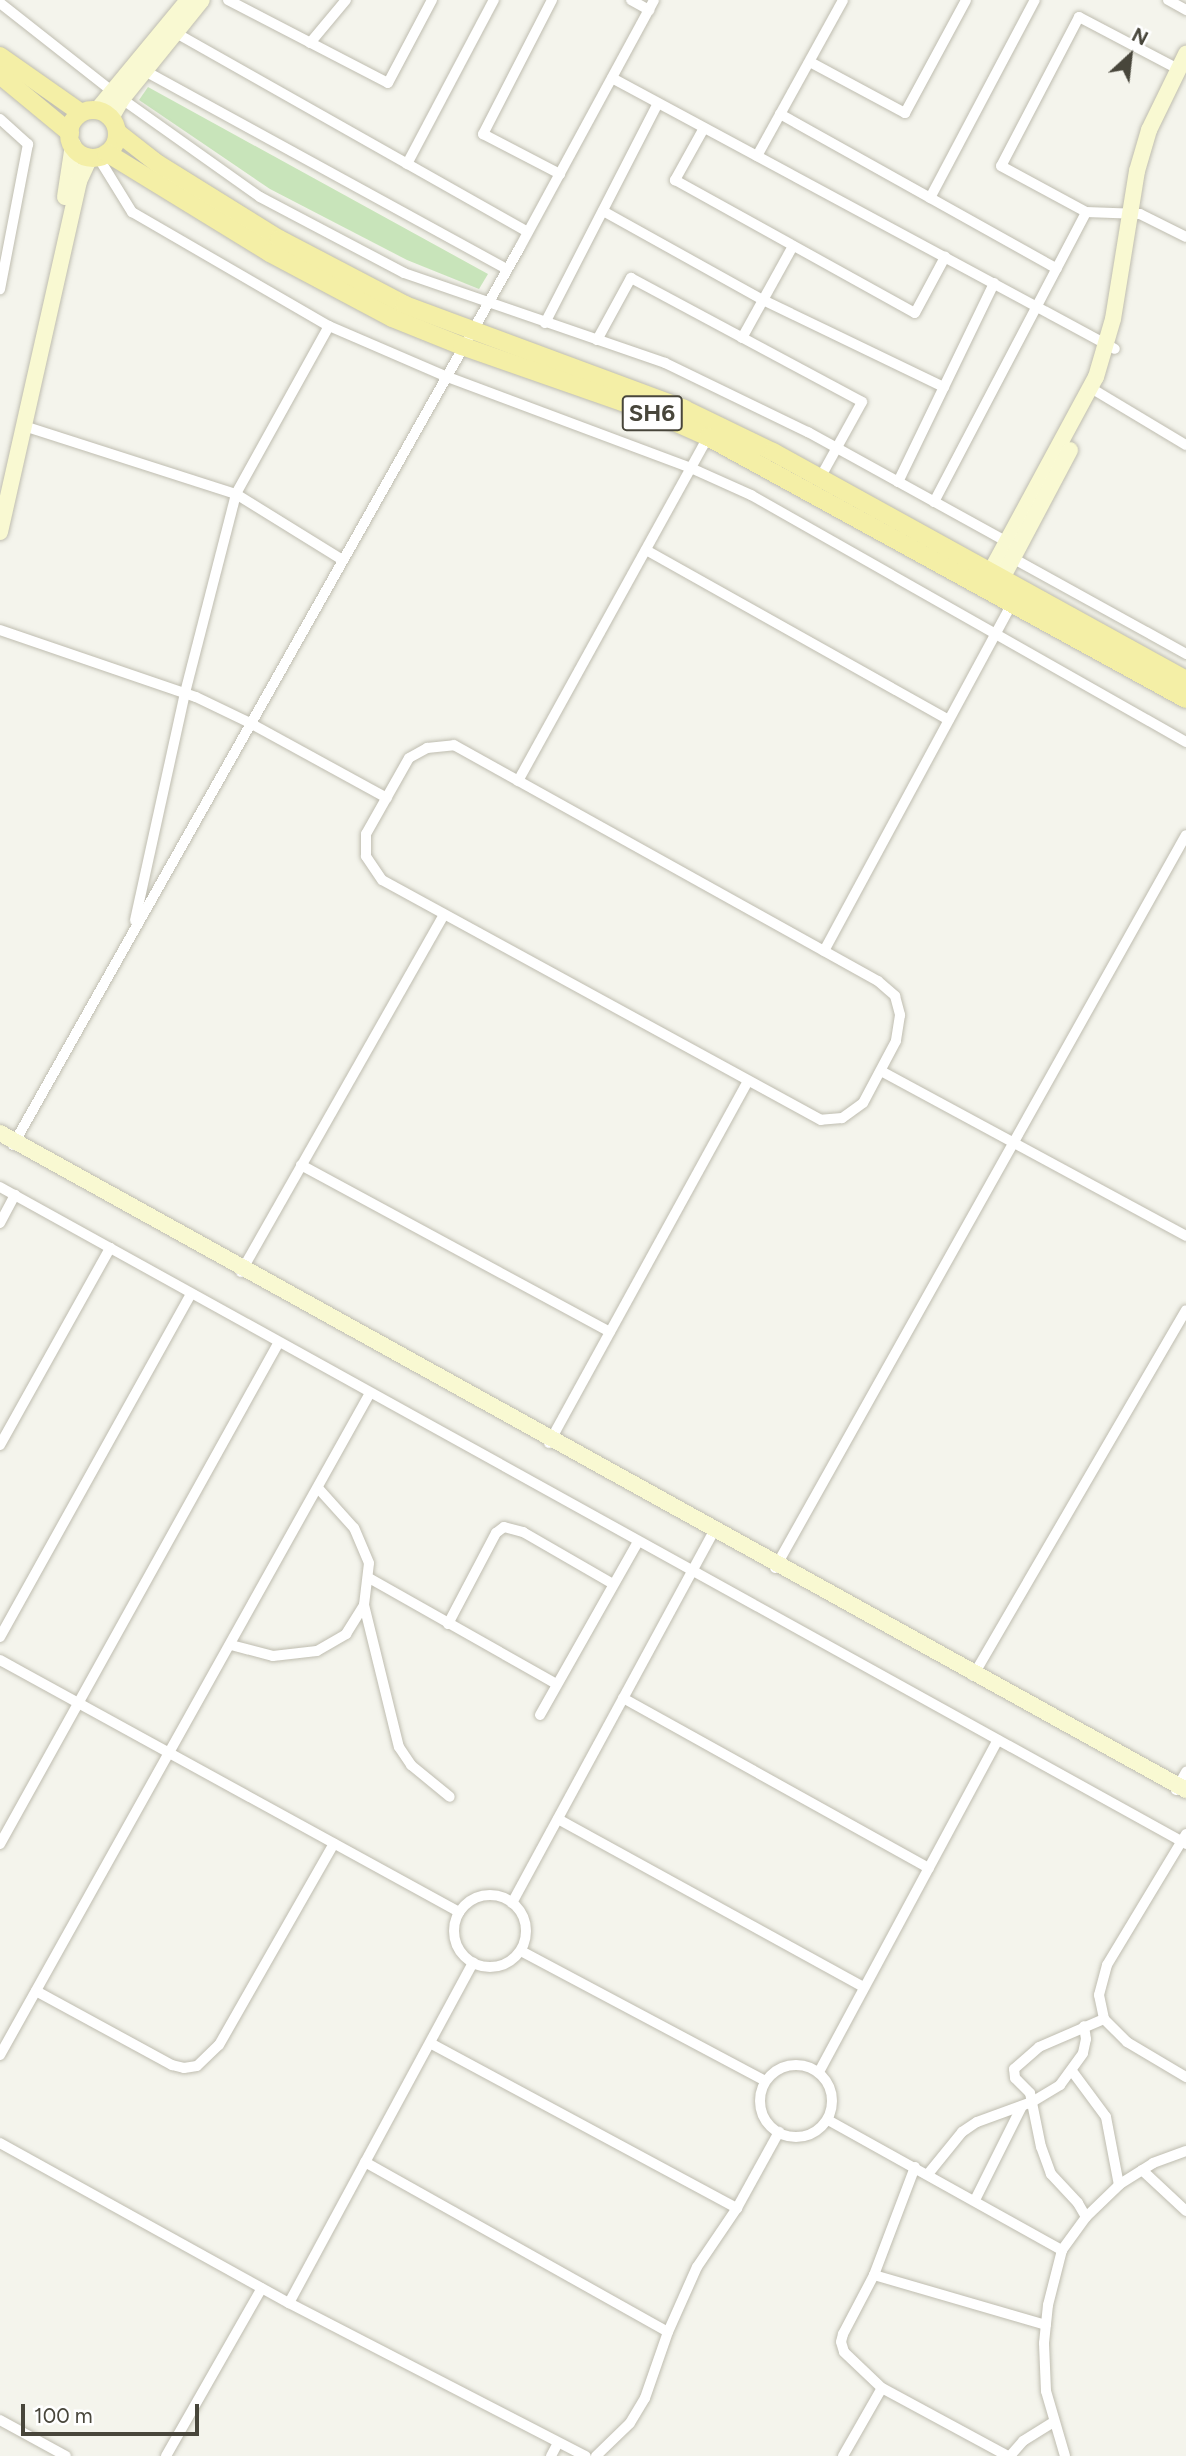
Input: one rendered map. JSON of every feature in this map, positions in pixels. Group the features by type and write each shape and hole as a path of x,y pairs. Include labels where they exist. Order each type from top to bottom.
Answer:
{"main road":[{"name":"SH6","path":"0,56 102,118 158,164 279,239 466,339 708,438 1186,680"},
{"name":"SH6","path":"0,75 71,139 80,153 98,156 270,253 392,317 684,409 820,478 992,583 1012,603 1186,699"},
{"path":"71,139 74,120 102,118 113,147 98,156"}],"street":[{"path":"102,118 188,0"},
{"path":"117,95 145,71 202,0"},
{"path":"228,0 388,83 432,0"},
{"path":"310,43 346,0"},
{"path":"407,164 494,0"},
{"path":"552,0 483,134 560,174"},
{"path":"9,1143 132,934 341,559 528,232 652,5 631,0"},
{"path":"757,156 844,0"},
{"path":"810,62 905,113 966,0"},
{"path":"930,198 1035,0"},
{"path":"1168,0 1186,9"},
{"path":"0,3 117,95 260,197 404,273 665,363 836,448 934,502 1007,551 1186,654"},
{"path":"1182,71 1079,17 1001,166 1086,212 1135,214 1186,237"},
{"path":"176,33 528,232"},
{"path":"992,583 1095,390 1125,308 1135,214 1158,133 1186,54"},
{"path":"145,71 507,269"},
{"path":"612,78 1111,346"},
{"path":"545,323 658,103"},
{"path":"780,114 1057,269"},
{"path":"0,119 28,144 0,289"},
{"path":"704,128 675,180 915,313 945,257"},
{"path":"0,486 70,178 71,139"},
{"path":"0,532 79,181 98,156 132,212 329,326 445,376 691,468 751,495 995,636 1186,742"},
{"path":"603,211 763,300 944,387"},
{"path":"934,502 1086,212"},
{"path":"742,338 793,246"},
{"path":"597,340 631,278 862,402 820,478"},
{"path":"898,482 994,283"},
{"path":"132,934 185,693 236,494 329,326"},
{"path":"1095,390 1186,445"},
{"path":"24,426 236,494 341,559"},
{"path":"518,781 708,438"},
{"path":"646,550 949,720"},
{"path":"824,951 1012,603"},
{"path":"0,630 185,693 250,723 387,798"},
{"path":"454,746 518,781 878,981 895,996 900,1015 896,1041 863,1103 842,1118 821,1120 443,916 382,880 366,856 366,834 408,758 428,748 454,746"},
{"path":"776,1566 1186,835"},
{"path":"242,1270 443,916"},
{"path":"881,1071 1186,1236"},
{"path":"550,1440 748,1081"},
{"path":"0,1133 9,1143 974,1675 1183,1786"},
{"path":"301,1166 610,1332"},
{"path":"0,1187 998,1741 1185,1840 1107,1965 1099,1995 1104,2019 1127,2042 1186,2077"},
{"path":"0,1223 15,1195"},
{"path":"0,1445 110,1248"},
{"path":"0,1637 191,1294"},
{"path":"974,1675 1186,1310"},
{"path":"0,1844 279,1342"},
{"path":"0,2055 370,1393"},
{"path":"231,1645 273,1656 317,1651 346,1634 364,1605 369,1563 354,1528 318,1488"},
{"path":"449,1623 496,1533 504,1527 523,1532 613,1584"},
{"path":"512,1903 714,1531"},
{"path":"540,1715 638,1542"},
{"path":"369,1578 556,1684"},
{"path":"364,1605 399,1747 411,1765 450,1797"},
{"path":"0,1660 459,1912"},
{"path":"623,1698 929,1868"},
{"path":"818,2072 998,1741"},
{"path":"558,1819 864,1987"},
{"path":"36,1991 172,2065 184,2068 197,2066 210,2057 219,2045 334,1843"},
{"path":"484,1895 498,1896 512,1903 526,1923 526,1939 521,1951 511,1962 497,1967 473,1962 460,1951 454,1937 459,1912 470,1901 484,1895"},
{"path":"521,1951 765,2081"},
{"path":"289,2302 473,1962"},
{"path":"975,2200 1027,2104 1030,2093 1015,2078 1016,2065 1039,2047 1104,2019"},
{"path":"928,2174 962,2132 977,2122 1027,2104 1059,2085 1072,2071 1085,2047 1084,2026"},
{"path":"429,2043 737,2208"},
{"path":"790,2065 804,2065 818,2072 832,2093 832,2108 828,2120 817,2131 803,2137 779,2132 766,2121 760,2107 765,2081 776,2070 790,2065"},
{"path":"1072,2071 1106,2117 1113,2141 1119,2185"},
{"path":"1027,2104 1051,2174 1078,2203 1086,2217"},
{"path":"828,2120 1062,2250"},
{"path":"596,2456 630,2423 645,2398 668,2332 696,2267 737,2208 779,2132"},
{"path":"0,2143 262,2288 586,2456"},
{"path":"1065,2456 1046,2390 1046,2325 1062,2250 1086,2217 1119,2185 1142,2170 1186,2151"},
{"path":"365,2162 668,2332"},
{"path":"915,2167 874,2275 841,2342 845,2352 882,2388 1009,2456 1023,2441 1054,2422"},
{"path":"1142,2170 1186,2211"},
{"path":"874,2275 1046,2325"},
{"path":"166,2456 262,2288"},
{"path":"843,2456 882,2388"},
{"path":"0,2420 66,2456"},
{"path":"551,2456 558,2443"}],"green space":[{"path":"148,87 488,274 479,289 407,260 270,189 139,100"}]}
